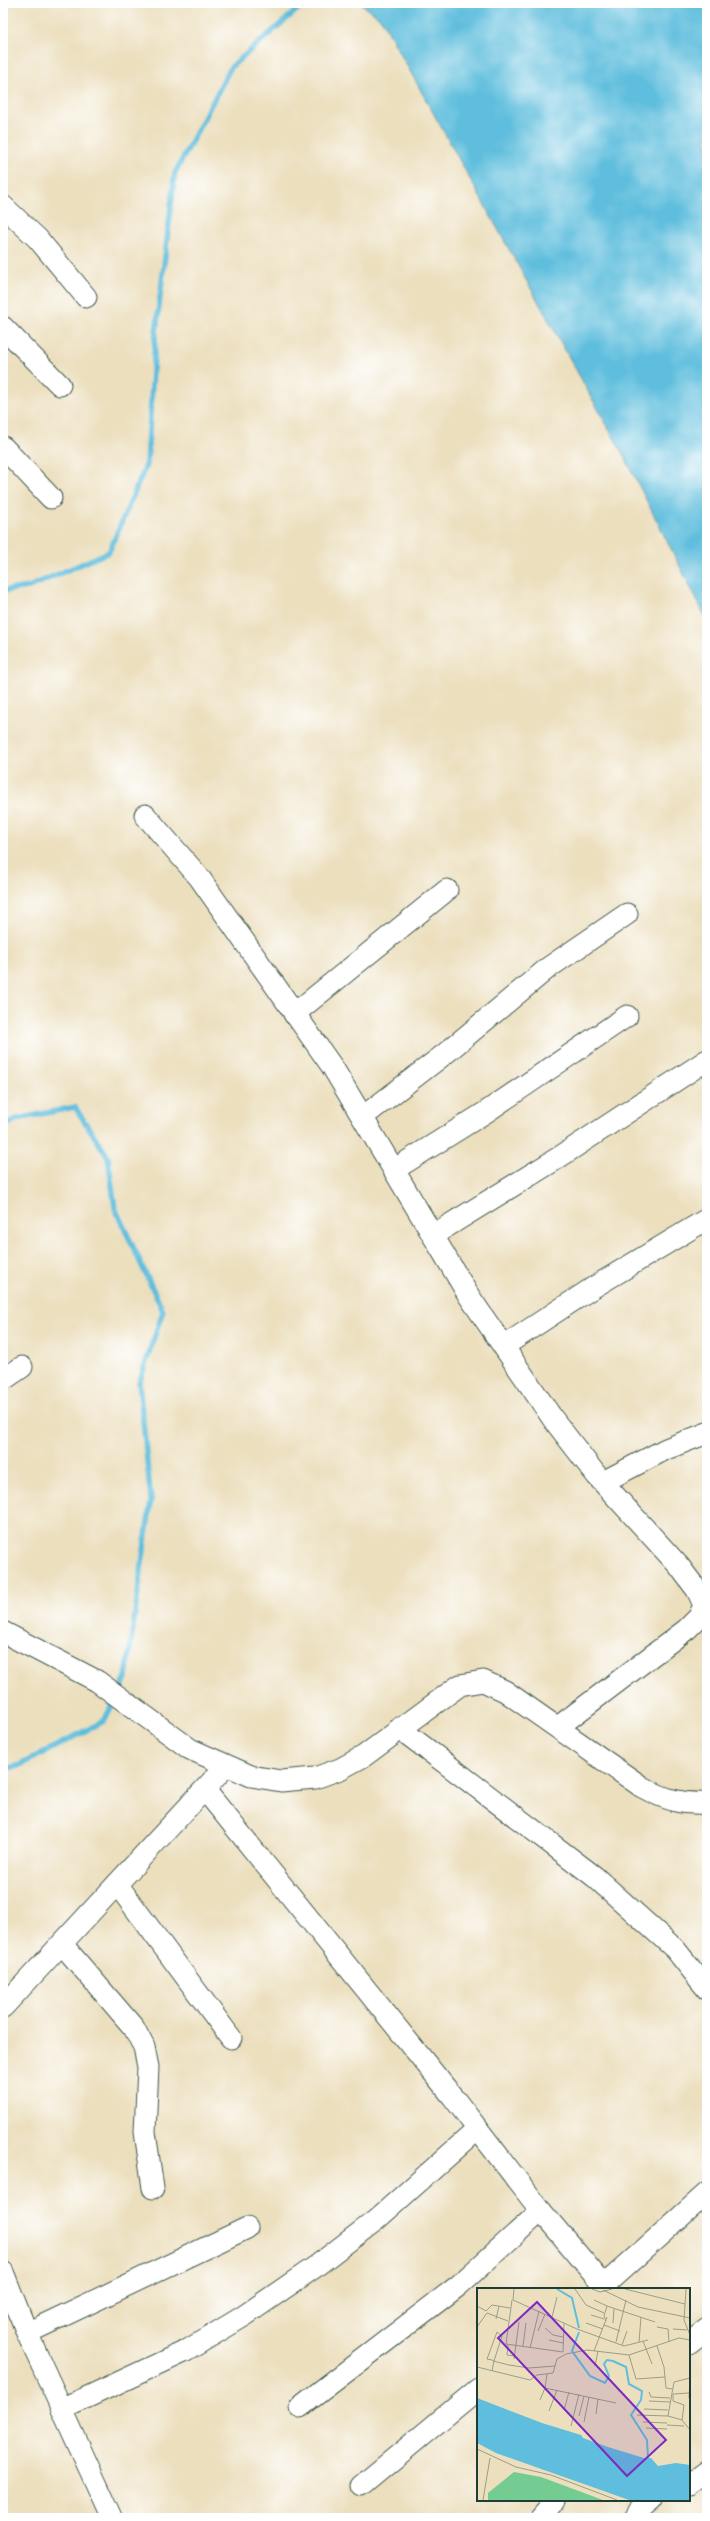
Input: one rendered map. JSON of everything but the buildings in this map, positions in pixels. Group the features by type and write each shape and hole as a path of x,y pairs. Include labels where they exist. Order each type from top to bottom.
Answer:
{"street":[{"path":"3,206 38,239 86,297"},
{"path":"3,327 60,385"},
{"path":"3,447 51,498"},
{"path":"145,815 199,877 333,1068 364,1116 469,1296 553,1419 603,1482 679,1566 706,1604 700,1617 688,1629 558,1727"},
{"path":"294,1014 447,890"},
{"path":"364,1116 446,1053 548,968 626,914"},
{"path":"395,1169 486,1112 627,1016"},
{"path":"433,1235 558,1158 707,1060"},
{"path":"504,1346 594,1287 707,1219"},
{"path":"3,1380 22,1367"},
{"path":"603,1482 666,1450 707,1433"},
{"path":"3,1632 97,1681 150,1722 190,1749 251,1776 281,1782 315,1778 340,1770 364,1756 399,1728 460,1685 483,1682 505,1691 642,1787 662,1798 683,1804 707,1803"},
{"path":"399,1728 595,1877 675,1948 707,1989"},
{"path":"3,2007 226,1766"},
{"path":"205,1790 604,2288 707,2193"},
{"path":"117,1884 231,2038"},
{"path":"62,1944 134,2028 144,2047 148,2067 145,2132 152,2188"},
{"path":"62,2409 186,2352 244,2316 315,2267 376,2220 478,2129"},
{"path":"300,2406 458,2286 541,2211"},
{"path":"27,2333 247,2228"},
{"path":"3,2272 27,2333 112,2518"},
{"path":"690,2342 707,2329"},
{"path":"361,2486 477,2390"},
{"path":"690,2483 707,2470"},
{"path":"540,2518 555,2501"},
{"path":"635,2518 638,2511 650,2501"}],"water":[{"path":"360,3 707,3 707,620 624,456 381,19"}],"waterway":[{"path":"3,591 29,587 109,552 147,463 155,340 175,173 231,67 305,3"},
{"path":"3,1127 17,1119 75,1107 108,1157 115,1208 163,1311 139,1383 151,1500 126,1678 104,1721 18,1766 3,1769"}]}
